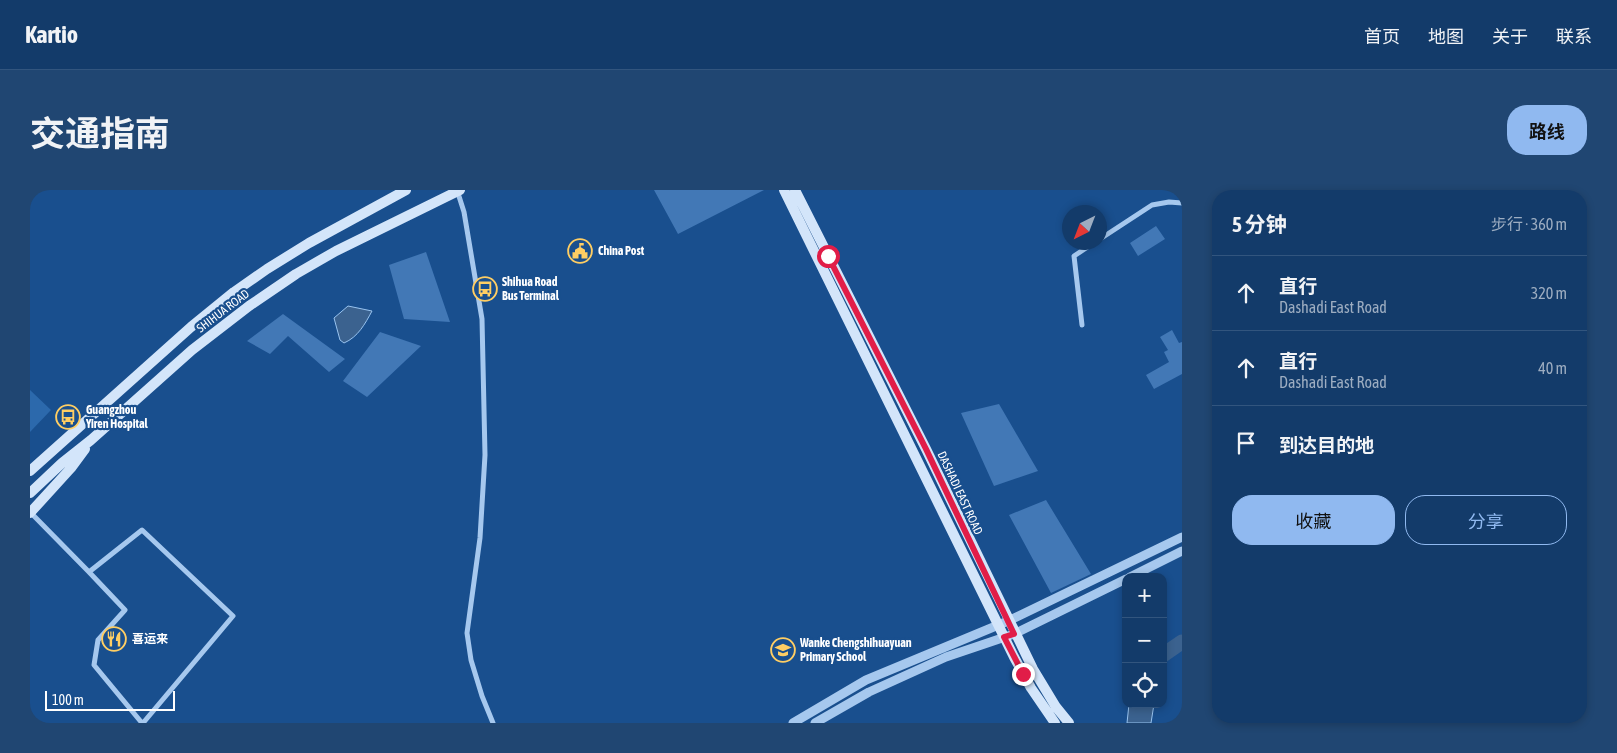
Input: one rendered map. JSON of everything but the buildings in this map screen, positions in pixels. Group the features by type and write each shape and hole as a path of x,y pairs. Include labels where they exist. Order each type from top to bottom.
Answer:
{"main road":[{"name":"SHIHUA ROAD","path":"30,471 191,327 234,292 267,268 310,242 406,190"},
{"name":"SHIHUA ROAD","path":"30,493 192,350 248,306 296,274 380,228 458,190"},
{"name":"DASHADI EAST ROAD","path":"784,190 998,624 1009,635 1056,707 1069,723"},
{"name":"DASHADI EAST ROAD","path":"795,190 926,449 1008,620 1009,635 1031,688 1055,723"},
{"path":"30,513 71,468 91,440"}],"street":[{"path":"458,190 467,231 482,328 484,474 480,538 467,634 471,660 493,723"},
{"path":"1107,235 1152,205 1169,202 1182,203"},
{"path":"1082,325 1074,256 1083,250"},
{"path":"30,513 126,610 98,640 94,665 142,723 233,616 142,530 89,572"},
{"path":"793,723 866,680 1008,620 1182,537"},
{"path":"1138,573 1182,551"},
{"path":"815,723 869,692 946,657 1009,635 1122,581"}],"shaded area":[{"path":"348,306 372,311 357,334 344,343 340,340 334,318"},
{"path":"30,390 51,410 30,432"},
{"path":"1129,708 1153,708 1151,723 1127,723"}],"waterway":[{"path":"1167,652 1182,642"}],"place":[{"name":"China Post","path":"580,251"},
{"name":"Shihua Road Bus Terminal","path":"485,289"},
{"name":"Guangzhou Yiren Hospital","path":"68,417"},
{"name":"喜运来","path":"114,639"},
{"name":"Wanke Chengshihuayuan Primary School","path":"783,650"}],"route":[{"path":"828,256 926,449 1014,634 1004,637 1023,674"}]}
